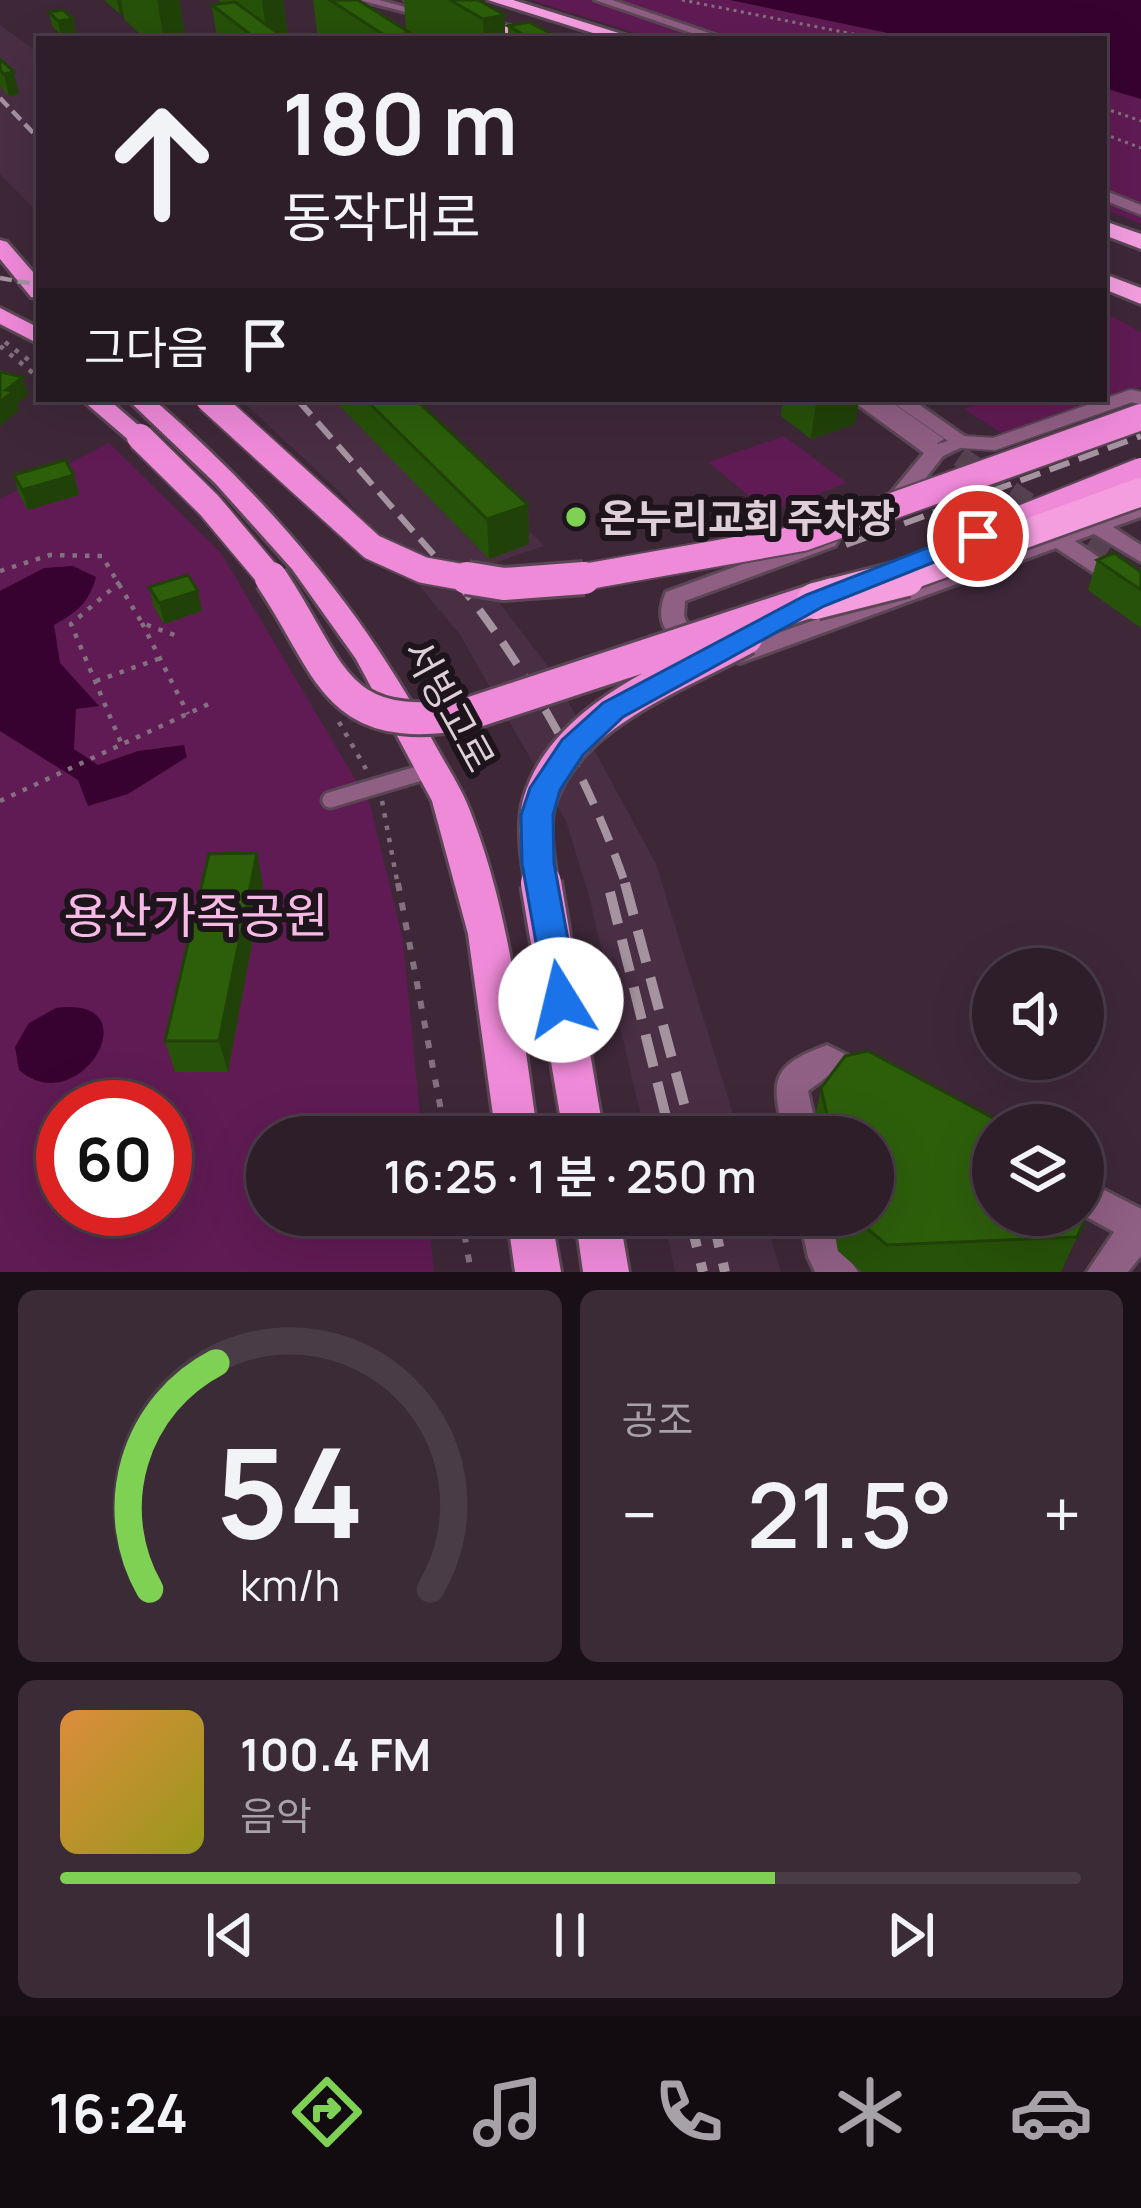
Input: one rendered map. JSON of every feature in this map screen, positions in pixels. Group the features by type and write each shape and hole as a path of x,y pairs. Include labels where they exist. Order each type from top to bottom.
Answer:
{"highway":[{"path":"413,0 532,36"},
{"path":"496,0 620,36"},
{"path":"1107,228 1139,241"},
{"path":"1107,264 1141,278"},
{"path":"1107,282 1141,297"},
{"path":"815,601 934,570 1141,492"}],"main road":[{"path":"3,324 36,336"},
{"path":"3,324 36,350"},
{"path":"97,402 200,490 272,580 302,625 328,679 353,701 387,714 434,719 471,713 815,601 1141,471"},
{"name":"서빙고로","path":"143,402 212,461 278,529 382,672 454,813 481,918 514,1116"},
{"path":"212,402 373,547 423,570 504,584 578,579 803,538 1141,417"},
{"path":"580,1116 538,863 538,803 560,762 608,713 815,601"},
{"path":"532,1236 538,1272"},
{"path":"600,1236 606,1272"}],"street":[{"path":"365,0 495,36"},
{"path":"602,0 712,36"},
{"path":"865,402 935,446 963,442"},
{"path":"878,402 935,446"},
{"path":"903,402 963,442"},
{"path":"935,446 880,522 674,596 672,616 680,635 707,648 740,655 1141,510"},
{"path":"1098,526 1141,555"},
{"path":"1060,541 1141,597"},
{"path":"1107,557 1141,580"},
{"path":"797,1116 790,1085 827,1059 889,1093"},
{"path":"1104,1208 1141,1228 1105,1272"},
{"path":"822,1236 826,1257 840,1272"}],"lane":[{"path":"1107,196 1141,210"},
{"path":"963,442 994,445 1130,396 1141,398"},
{"path":"330,800 431,770"}],"path":[{"path":"682,0 864,36"},
{"path":"837,36 846,32"},
{"path":"1107,108 1141,121"},
{"path":"1107,135 1141,148"},
{"path":"3,324 36,364"},
{"path":"0,346 36,376"},
{"path":"0,571 36,556 70,551 103,556 188,714"},
{"path":"120,582 70,625 122,745"},
{"path":"142,623 177,636"},
{"path":"96,681 158,659"},
{"path":"0,801 215,701"},
{"path":"376,786 386,810 442,1116"},
{"path":"465,1236 471,1272"}],"shaded area":[{"path":"730,0 1141,0 1141,99 1107,89 1107,36 903,36"},
{"path":"0,25 36,51 36,211 0,174"},
{"path":"243,402 404,402 544,546 474,570 551,670 656,864 734,1116 641,1116 589,896 566,821 459,633 340,492"},
{"path":"73,566 96,577 81,606 54,625 60,663 99,706 76,709 74,749 98,765 138,751 184,745 187,757 128,794 88,806 78,780 0,731 0,591 44,568"},
{"path":"56,1008 85,1009 100,1020 103,1036 97,1054 83,1070 66,1080 38,1080 19,1070 15,1047 29,1023"},
{"path":"667,1236 770,1236 781,1272 675,1272"}],"green space":[{"path":"531,0 730,0 903,36 645,36"},
{"path":"1107,89 1141,99 1141,224 1107,210"},
{"path":"1107,314 1141,332 1141,387 1107,399"},
{"path":"983,402 1100,402 1006,436 964,409"},
{"path":"784,436 847,483 769,512 708,462"},
{"name":"용산가족공원","path":"109,443 221,553 370,804 403,940 420,1116 246,1116 246,1236 431,1236 434,1272 0,1272 0,499"}],"building":[{"path":"330,0 358,0 410,33 385,36"},
{"path":"450,0 478,0 505,15 483,19"},
{"path":"235,2 282,36 252,36 212,5"},
{"path":"63,10 73,19 58,21 49,12"},
{"path":"529,22 555,36 526,36 508,26"},
{"path":"0,59 14,72 4,74"},
{"path":"0,372 23,377 6,390 14,391 0,402"},
{"path":"368,402 418,402 528,505 487,519"},
{"path":"65,460 74,475 22,490 14,475"},
{"path":"1114,553 1141,572 1141,590 1097,560"},
{"path":"188,575 198,591 159,603 149,587"},
{"path":"257,853 219,1041 165,1041 209,854"},
{"path":"868,1051 972,1107 972,1236 1077,1237 887,1245 876,1236 894,1236 894,1116 827,1116 821,1088 845,1056"}],"tunnel":[{"path":"934,439 1107,557"}],"railway":[{"path":"0,98 36,136"},
{"path":"0,278 36,284"},
{"path":"300,402 457,581"},
{"path":"846,545 1141,436"},
{"path":"455,578 554,724 594,804 625,884"},
{"path":"625,884 687,1116"},
{"path":"610,892 666,1116"},
{"path":"694,1236 703,1272"},
{"path":"717,1236 725,1272"}],"place":[{"name":"온누리교회 주차장","path":"576,517"}],"route":[{"path":"561,1000 538,863 537,815 545,788 572,748 613,710 815,601 978,536"}]}
